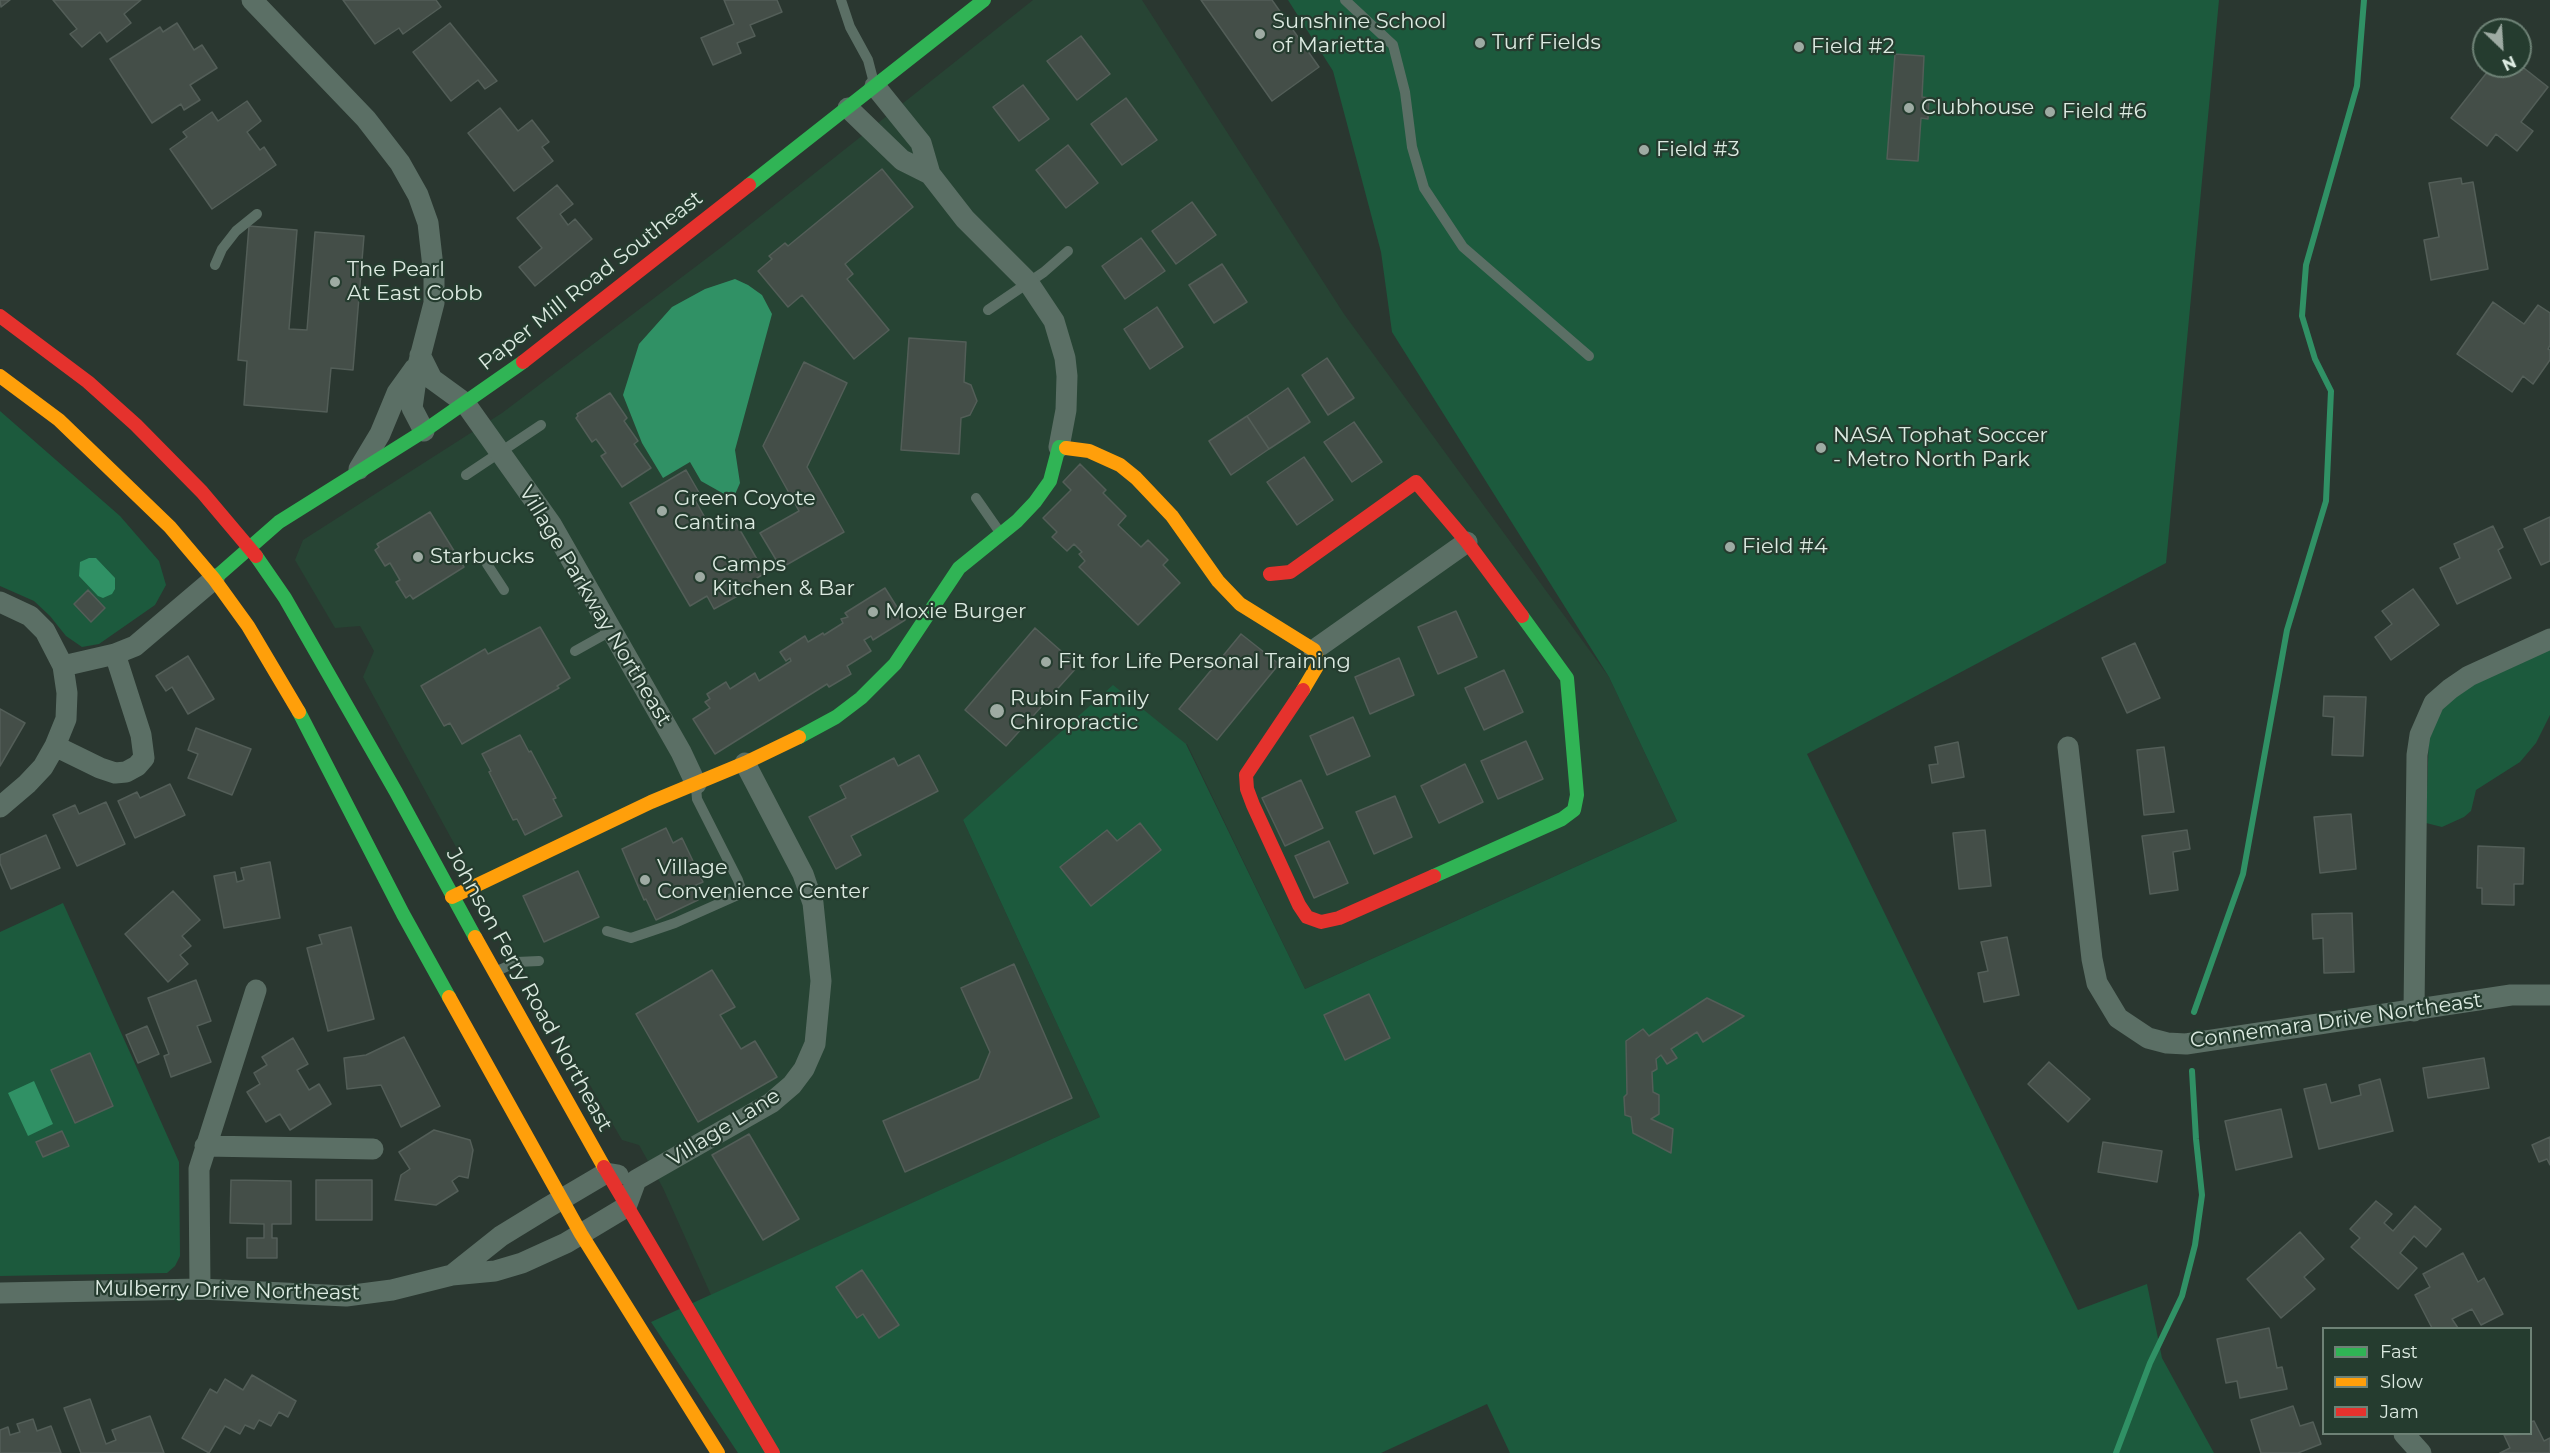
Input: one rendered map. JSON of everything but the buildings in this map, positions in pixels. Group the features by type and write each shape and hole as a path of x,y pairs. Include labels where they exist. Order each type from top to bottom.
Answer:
{"street":[{"path":"252,0 366,119 400,163 418,195 428,223 434,276 434,303 419,360 412,408 424,431"},
{"name":"Paper Mill Road Southeast","path":"213,579 279,522 424,431 531,356 984,0"},
{"path":"452,897 581,840 800,737 836,717 861,698 895,664 959,568 1001,534 1035,502 1050,481 1059,447 1067,393 1065,358 1054,321 1028,282 965,219 930,174 921,143 875,86"},
{"path":"848,108 902,160 930,174"},
{"name":"Johnson Ferry Road Northeast","path":"0,316 88,382 136,425 202,492 250,547 285,598 325,665 626,1208 774,1453"},
{"path":"356,474 380,434 397,393 419,360"},
{"name":"Village Parkway Northeast","path":"419,360 432,379 465,403 551,524 681,752 696,784"},
{"path":"0,376 59,420 170,527 248,626 304,721 404,914 581,1234 718,1453"},
{"path":"1059,447 1089,451 1120,465 1136,478 1172,516 1218,581 1240,604 1314,650 1319,663 1313,676 1246,775 1247,789 1253,805 1299,905 1307,917 1321,922 1339,918 1574,810 1577,795 1567,678 1467,542 1416,482 1290,572 1270,574"},
{"path":"1314,650 1467,542"},
{"path":"63,666 115,654 135,646 213,579"},
{"path":"0,602 30,616 45,631 63,666 67,693 66,719 43,767 0,807"},
{"path":"2414,1011 2417,755 2420,735 2434,703 2450,689 2469,676 2550,639"},
{"path":"55,746 115,773 137,766 144,758 141,735 115,654"},
{"name":"Connemara Drive Northeast","path":"2068,747 2092,959 2097,983 2118,1018 2148,1038 2167,1043 2186,1044 2511,995 2538,993 2550,995"},
{"name":"Village Lane","path":"636,1180 771,1103 792,1085 804,1069 815,1044 821,981 813,903 798,864 745,763"},
{"path":"200,1289 199,1168 256,990"},
{"path":"205,1146 373,1149"},
{"path":"606,1173 636,1180 626,1208"},
{"name":"Mulberry Drive Northeast","path":"452,1275 501,1236 606,1173"},
{"name":"Mulberry Drive Northeast","path":"0,1293 200,1289 346,1296 392,1290 452,1275 495,1271 522,1263 581,1234 626,1208"},
{"path":"2404,1435 2421,1453"}],"lane":[{"path":"841,0 850,27 868,60 875,86"},
{"path":"1345,0 1393,45 1405,92 1412,147 1424,188 1463,247 1589,356"},
{"path":"216,265 222,249 236,231 257,214"},
{"path":"988,310 1068,251"},
{"path":"466,476 541,425"},
{"path":"976,498 1001,534"},
{"path":"487,564 504,590"},
{"path":"575,651 611,630"},
{"path":"607,930 631,938 675,923 738,895 741,889 738,880 697,799 696,784"},
{"path":"494,972 517,962 539,961"}],"shaded area":[{"path":"1033,0 1142,0 1344,314 1609,677 1677,821 1305,989 1187,744 963,820 1100,1117 711,1295 663,1188 639,1145 622,1140 526,975 363,677 374,651 360,626 335,628 295,560 303,540 502,413 723,246"},
{"path":"1288,0 2219,0 2166,563 1807,754 2078,1310 2147,1284 2162,1358 2214,1453 1510,1453 1487,1404 1381,1453 738,1453 651,1322 1100,1117 963,820 1113,685 1186,744 1305,989 1677,821 1609,677 1392,332 1381,252 1333,71"},
{"path":"735,279 762,295 772,314 735,450 740,483 733,499 701,481 690,462 663,478 642,443 623,395 639,344 672,307 705,289"},
{"path":"0,411 120,516 159,561 166,585 155,605 99,644 82,647 66,636 34,601 0,586"},
{"path":"96,558 115,578 115,589 112,594 103,598 98,596 79,576 80,562"},
{"path":"2550,647 2550,715 2536,743 2520,762 2476,790 2471,811 2464,817 2442,827 2426,823 2429,732 2439,713 2453,695"},
{"path":"63,903 179,1162 180,1256 175,1266 167,1273 0,1276 0,932"},
{"path":"34,1081 53,1124 28,1136 8,1093"}],"waterway":[{"path":"2194,1012 2243,874 2287,630 2326,501 2331,391 2315,359 2302,316 2306,265 2357,86 2364,0"},
{"path":"2116,1453 2150,1363 2182,1296 2195,1245 2202,1195 2192,1071"}],"traffic: fast":[{"path":"749,185 984,0"},
{"path":"214,579 279,522 424,431 523,362"},
{"path":"799,737 836,717 861,698 895,664 959,568 1017,521 1035,502 1050,481 1059,447 1066,448"},
{"path":"256,556 285,598 396,792 475,937"},
{"path":"1434,876 1562,819 1574,810 1577,795 1567,678 1522,616"},
{"path":"299,712 403,914 449,997"}],"traffic: slow":[{"path":"0,376 59,420 170,527 214,579 248,626 299,712"},
{"path":"1066,448 1089,451 1120,465 1136,478 1172,516 1218,581 1240,604 1314,650 1319,663 1303,690"},
{"path":"452,897 651,802 745,763 799,737"},
{"path":"475,937 604,1167"},
{"path":"449,997 581,1234 718,1453"}],"traffic: jam":[{"path":"523,362 749,185"},
{"path":"0,316 88,382 136,425 202,492 256,556"},
{"path":"1270,574 1290,572 1416,482 1467,542 1522,616"},
{"path":"1303,690 1246,775 1247,789 1253,805 1299,905 1307,917 1321,922 1339,918 1434,876"},
{"path":"604,1167 773,1453"}],"place":[{"name":"Sunshine School of Marietta","path":"1260,34"},
{"name":"Turf Fields","path":"1480,43"},
{"name":"Field #2","path":"1799,47"},
{"name":"Clubhouse","path":"1909,108"},
{"name":"Field #6","path":"2050,112"},
{"name":"Field #3","path":"1644,150"},
{"name":"The Pearl At East Cobb","path":"335,282"},
{"name":"NASA Tophat Soccer - Metro North Park","path":"1821,448"},
{"name":"Green Coyote Cantina","path":"662,511"},
{"name":"Field #4","path":"1730,547"},
{"name":"Starbucks","path":"418,557"},
{"name":"Camps Kitchen & Bar","path":"700,577"},
{"name":"Moxie Burger","path":"873,612"},
{"name":"Fit for Life Personal Training","path":"1046,662"},
{"name":"Rubin Family Chiropractic","path":"997,711"},
{"name":"Village Convenience Center","path":"645,880"}]}
